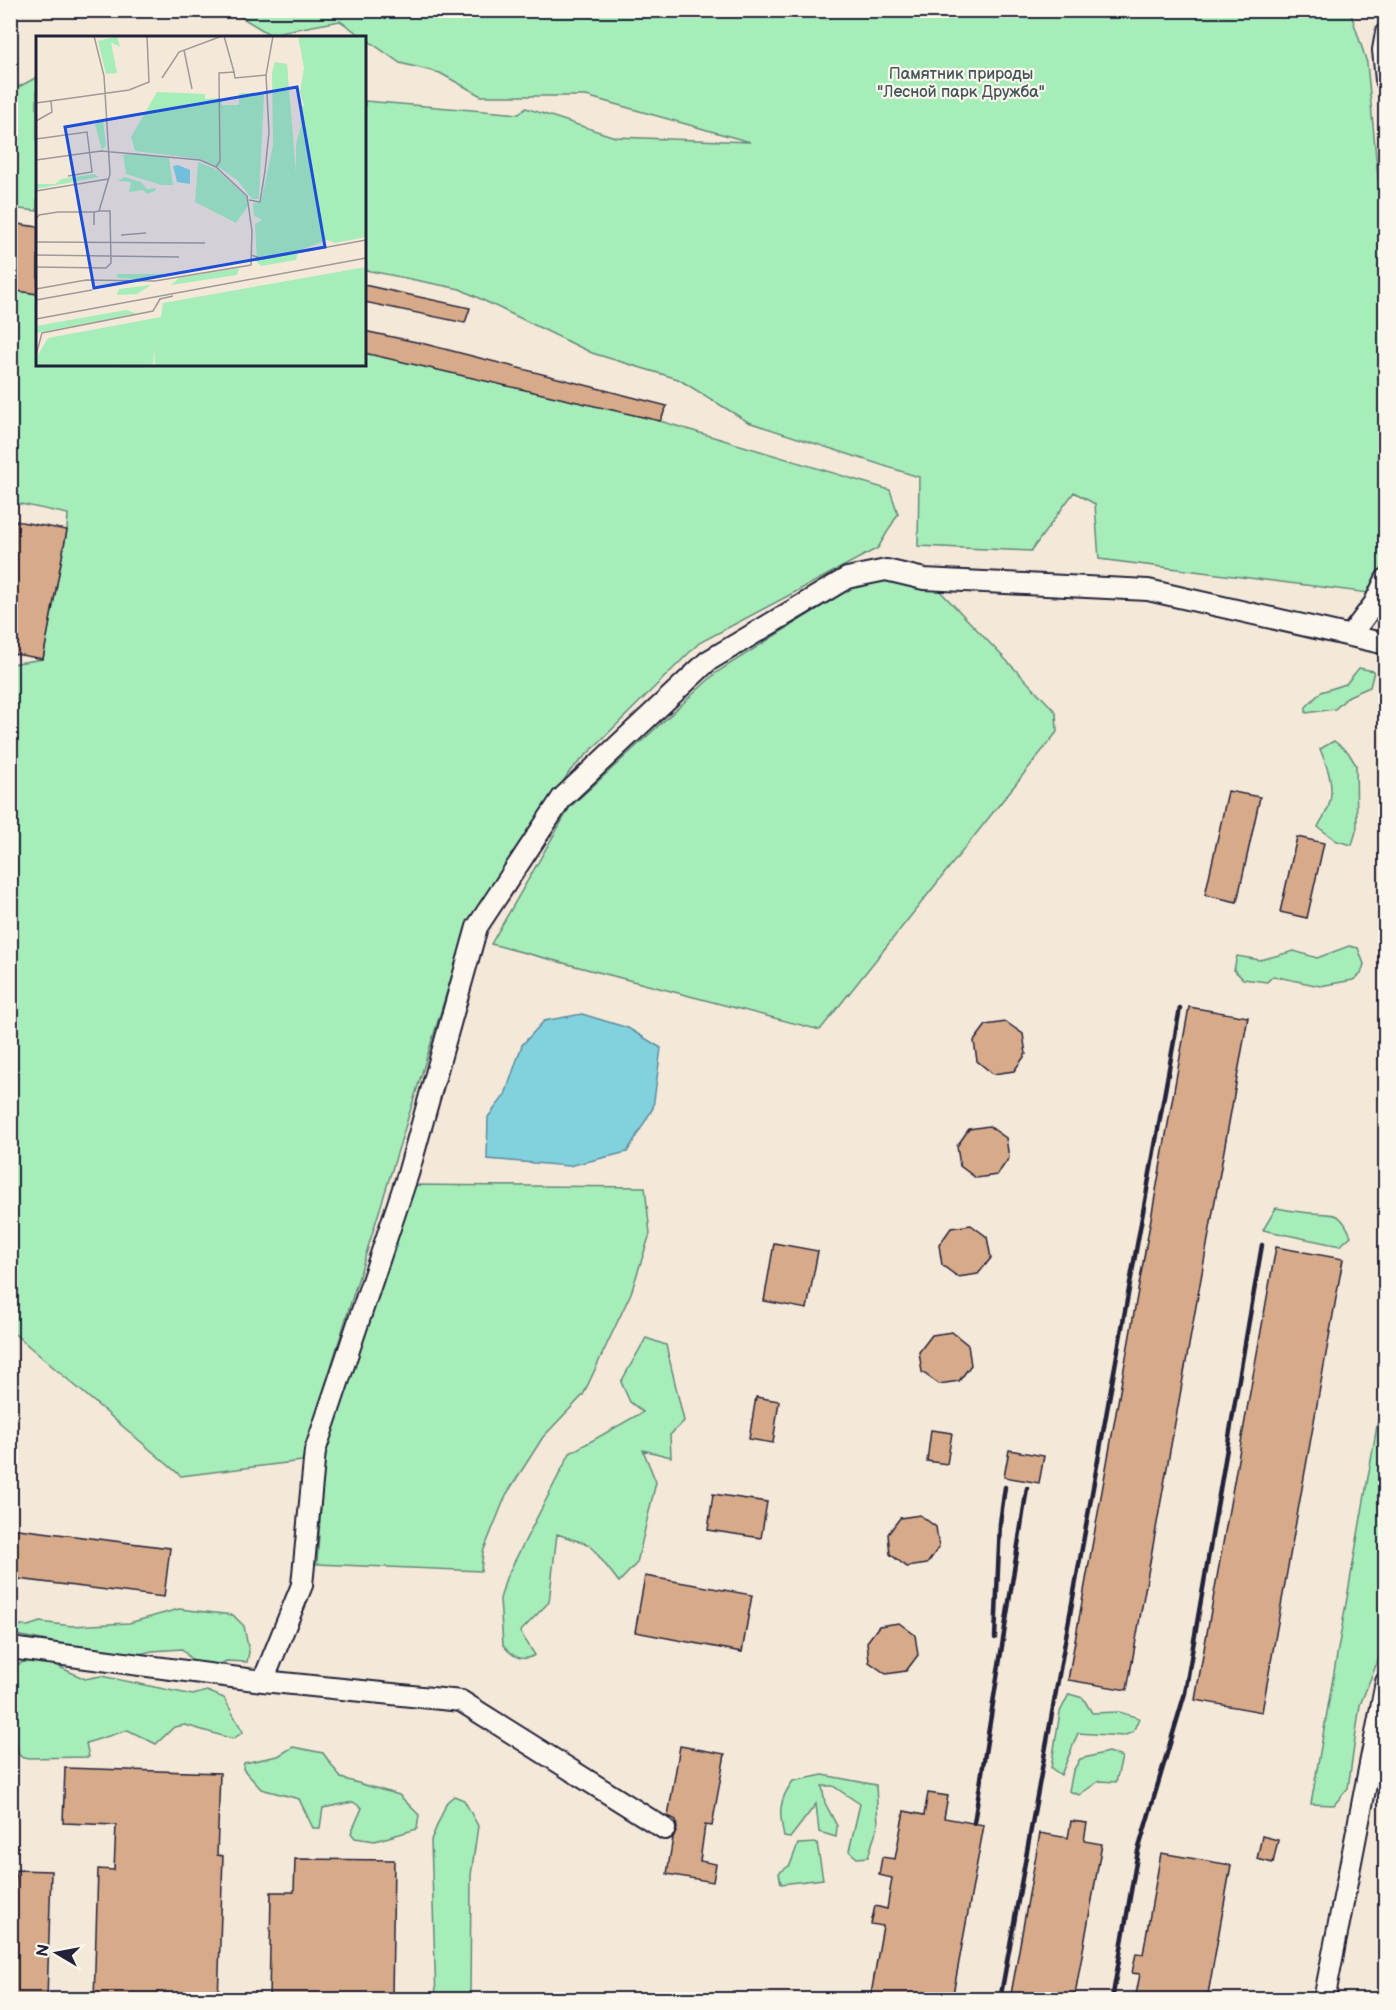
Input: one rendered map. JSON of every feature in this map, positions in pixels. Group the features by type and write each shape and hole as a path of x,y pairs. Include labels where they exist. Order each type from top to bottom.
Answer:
{"street":[{"path":"1386,33 1383,50 1386,80"},
{"path":"263,1681 302,1585 315,1451 408,1174 477,927 562,798 708,661 847,578 886,570 924,579 1148,590 1386,644"},
{"path":"1350,636 1374,604 1386,579"},
{"path":"10,1648 263,1681 461,1701 665,1829"},
{"path":"1324,2000 1386,1682"}],"green space":[{"name":"Памятник природы \"Лесной парк Дружба\"","path":"203,11 1350,11 1367,63 1385,241 1385,595 1099,559 1095,504 1074,492 1031,551 918,546 919,477 748,422 678,379 592,353 460,289 366,270 366,101 519,114 526,108 615,137 750,142 586,96 481,96 440,73 400,63 366,39 366,36 361,36 340,21 269,34 233,12"},
{"path":"36,78 36,211 11,208 11,91"},
{"path":"10,290 36,294 36,366 366,366 366,353 660,421 890,490 898,514 878,548 699,643 570,771 467,927 302,1461 181,1476 11,1331 11,664 43,659 68,514 11,502"},
{"path":"889,580 936,587 1056,712 1057,732 820,1030 491,944 570,807 717,672 854,586"},
{"path":"1359,668 1374,671 1370,687 1349,696 1335,709 1306,713 1306,707 1321,692 1346,684"},
{"path":"1334,741 1348,752 1356,765 1357,828 1352,845 1337,841 1318,827 1331,798 1328,769 1320,749"},
{"path":"1349,946 1358,948 1364,964 1361,974 1353,980 1320,986 1273,976 1267,982 1243,979 1234,970 1237,956 1260,960 1294,951 1317,958"},
{"path":"408,1185 645,1187 650,1234 631,1293 583,1395 543,1437 506,1495 483,1552 481,1571 317,1564 325,1443"},
{"path":"1276,1208 1331,1214 1340,1218 1351,1236 1340,1246 1263,1230"},
{"path":"646,1338 666,1345 684,1421 670,1435 671,1457 643,1450 656,1482 637,1563 619,1582 590,1545 557,1534 549,1602 520,1632 535,1655 526,1658 518,1657 503,1645 500,1599 506,1578 570,1453 643,1412 630,1402 621,1382"},
{"path":"1385,1380 1386,1622 1380,1655 1360,1705 1348,1788 1334,1805 1311,1804"},
{"path":"179,1609 233,1615 244,1626 249,1652 247,1662 226,1661 214,1668 195,1664 182,1649 152,1651 128,1657 11,1634 10,1625 28,1626 40,1622 72,1626 129,1623"},
{"path":"26,1661 49,1662 85,1679 101,1676 193,1695 207,1691 224,1698 243,1732 233,1739 185,1725 174,1727 156,1744 128,1730 86,1743 89,1757 23,1758 19,1755 11,1724 10,1668"},
{"path":"1069,1694 1083,1698 1092,1713 1119,1712 1139,1718 1133,1732 1123,1736 1078,1733 1061,1775 1051,1768 1060,1712"},
{"path":"293,1747 323,1753 341,1778 399,1795 419,1815 417,1829 375,1841 355,1838 351,1833 362,1808 353,1802 323,1808 320,1828 313,1828 299,1799 261,1789 243,1769 244,1763 278,1756"},
{"path":"1108,1752 1122,1757 1116,1782 1099,1781 1079,1795 1069,1791 1073,1771 1080,1759"},
{"path":"823,1775 876,1785 878,1825 868,1857 857,1858 849,1851 860,1804 833,1786 822,1786 825,1803 837,1826 836,1837 819,1832 816,1804 790,1838 784,1837 781,1808 788,1788 793,1781"},
{"path":"454,1796 464,1800 478,1826 471,1875 470,1999 436,1999 431,1840 447,1802"},
{"path":"817,1843 823,1879 781,1884 779,1873 790,1865 798,1844"}],"water":[{"path":"582,1014 628,1028 661,1048 653,1108 627,1152 569,1166 487,1159 488,1117 505,1095 522,1045 544,1021"}],"building":[{"path":"10,223 36,227 36,294 10,290"},
{"path":"366,285 470,308 465,323 366,302"},
{"path":"366,331 421,343 667,406 660,421 366,353"},
{"path":"10,520 67,530 43,659 10,653 10,629 15,606 10,606"},
{"path":"1228,791 1260,797 1237,902 1205,895"},
{"path":"1297,837 1324,843 1307,918 1280,912"},
{"path":"1189,1007 1248,1017 1127,1690 1068,1680"},
{"path":"1006,1022 1023,1034 1026,1054 1014,1071 993,1074 977,1061 974,1041 986,1025"},
{"path":"989,1126 1006,1138 1009,1158 997,1175 976,1178 960,1166 957,1146 969,1129"},
{"path":"971,1225 987,1237 991,1258 978,1274 958,1277 942,1265 939,1245 951,1228"},
{"path":"774,1243 818,1251 807,1309 764,1301"},
{"path":"1276,1247 1343,1259 1262,1712 1195,1700"},
{"path":"952,1332 968,1345 971,1365 959,1381 939,1384 922,1372 919,1352 932,1335"},
{"path":"756,1397 779,1401 773,1443 749,1439"},
{"path":"931,1430 952,1433 947,1464 927,1461"},
{"path":"1009,1450 1044,1456 1039,1483 1004,1477"},
{"path":"713,1494 767,1502 761,1538 708,1530"},
{"path":"920,1515 936,1527 939,1547 927,1564 907,1567 890,1554 888,1534 900,1518"},
{"path":"10,1528 170,1548 164,1597 10,1578"},
{"path":"645,1576 752,1595 742,1652 635,1632"},
{"path":"899,1623 915,1635 918,1655 906,1671 886,1674 869,1662 867,1642 879,1626"},
{"path":"680,1746 725,1754 712,1826 705,1825 700,1861 716,1864 713,1882 667,1874 673,1838 677,1829 676,1820 668,1816"},
{"path":"65,1768 220,1773 217,1855 223,1856 218,2000 94,2000 98,1869 114,1870 116,1825 63,1823"},
{"path":"928,1793 948,1796 944,1818 984,1825 952,2000 870,2000 883,1926 871,1924 875,1906 887,1909 892,1878 879,1875 882,1857 895,1859 904,1811 924,1815"},
{"path":"1071,1821 1087,1823 1084,1841 1102,1844 1074,2000 1010,2000 1040,1833 1068,1838"},
{"path":"1262,1836 1278,1840 1273,1863 1257,1859"},
{"path":"1161,1853 1231,1865 1207,2000 1135,2000 1140,1974 1132,1973 1136,1953 1143,1954"},
{"path":"295,1859 394,1860 392,2000 269,2000 271,1892 294,1892"},
{"path":"16,1870 51,1871 47,2000 12,2000"}],"railway":[{"path":"1000,2000 1180,1008"},
{"path":"1112,2000 1138,1851 1185,1693 1262,1245"},
{"path":"995,1638 1000,1523 1005,1487"},
{"path":"974,1823 1027,1488"}]}
